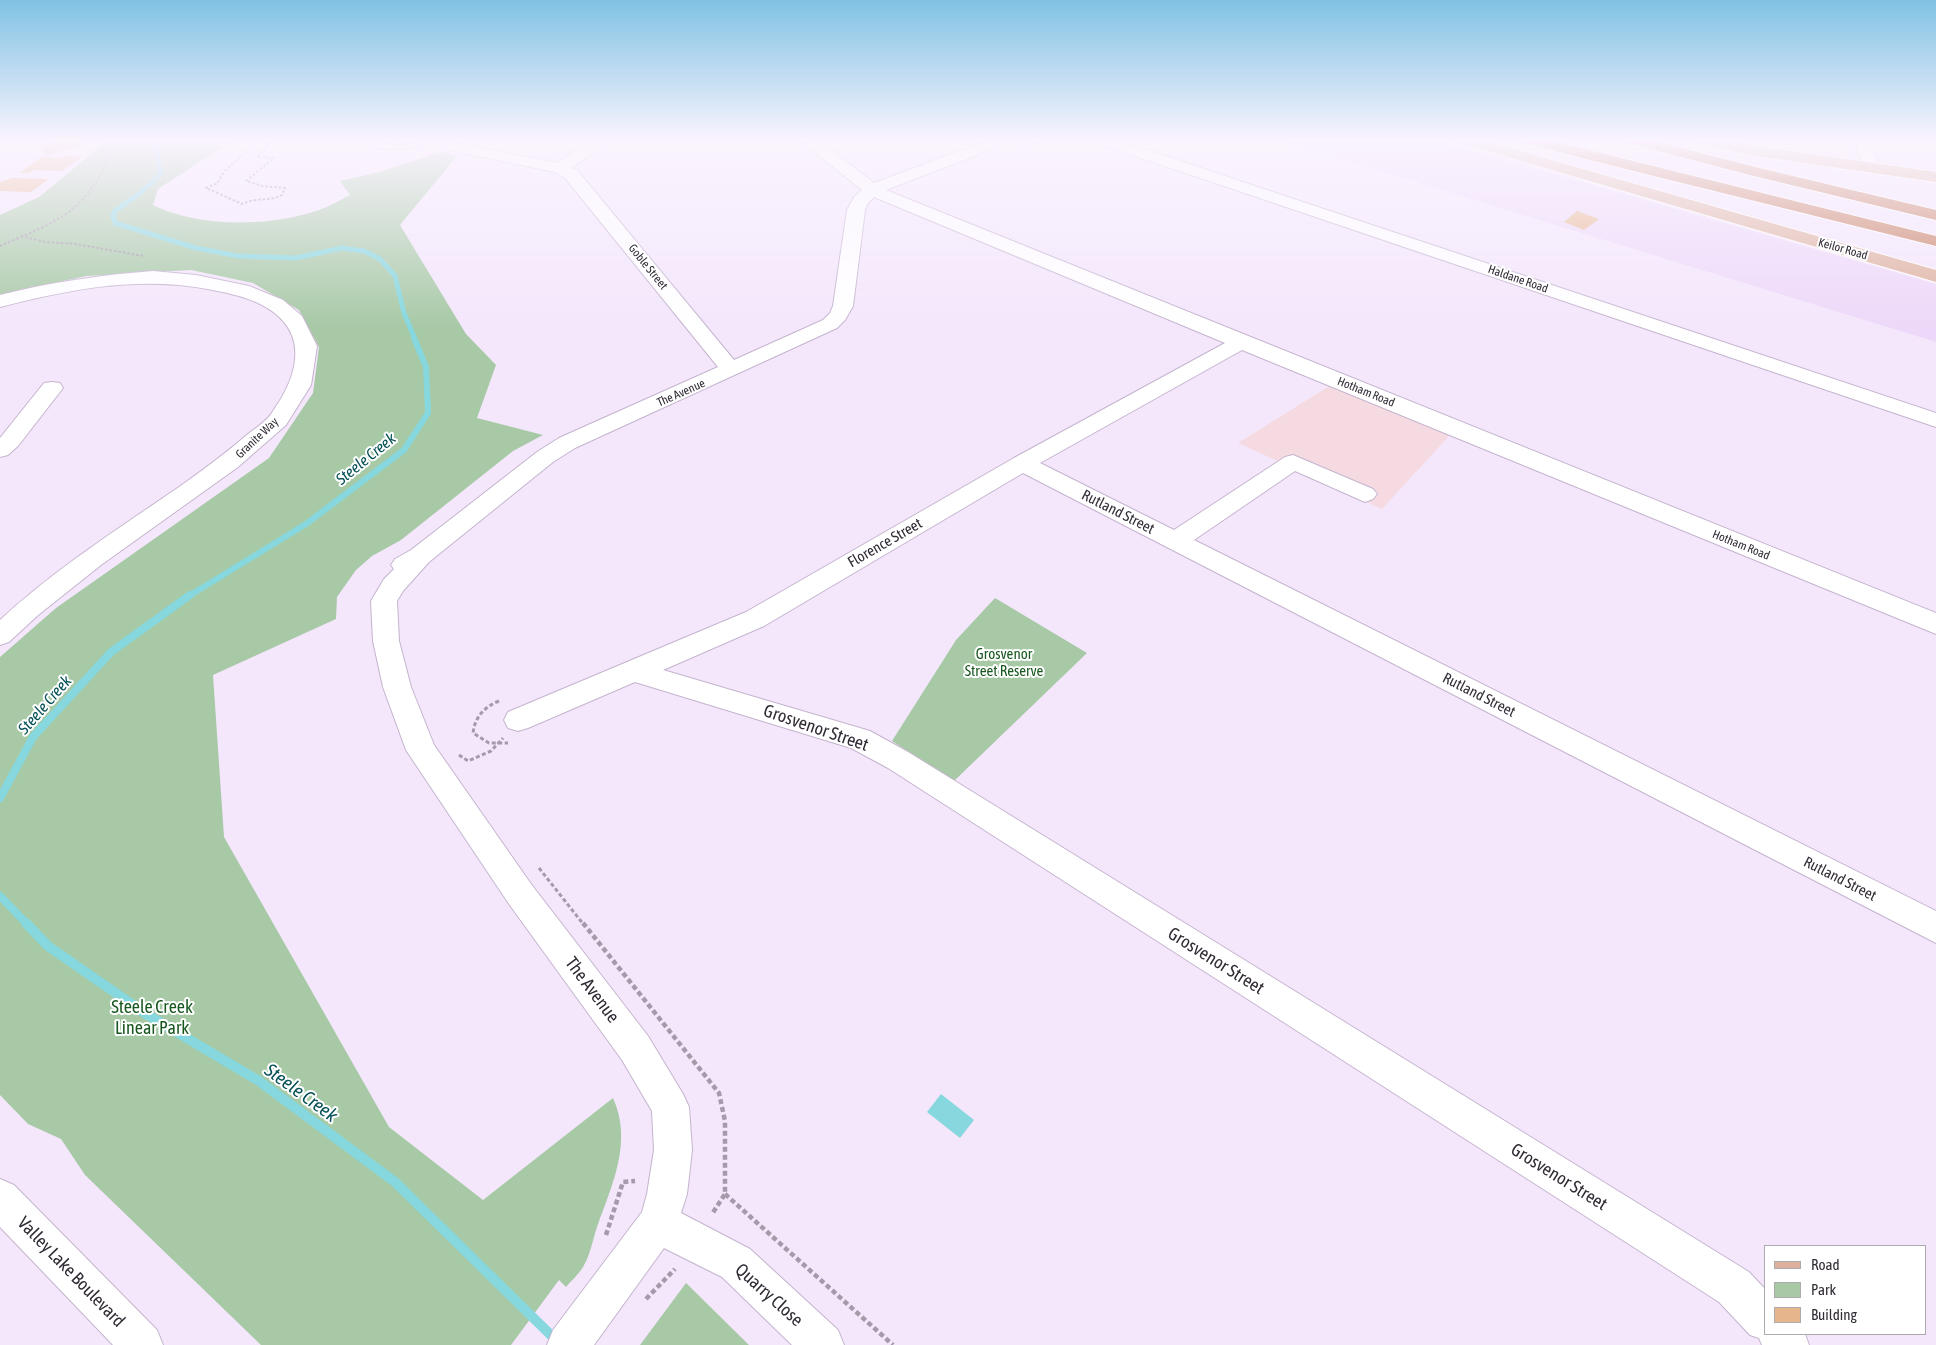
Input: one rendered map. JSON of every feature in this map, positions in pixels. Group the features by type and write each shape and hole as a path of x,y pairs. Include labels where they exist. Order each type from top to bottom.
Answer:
{"highway":[{"path":"1746,202 1767,209 1936,251"},
{"path":"1788,202 1936,242"},
{"path":"1836,202 1936,224"},
{"path":"1881,202 1936,215"}],"main road":[{"name":"Keilor Road","path":"1681,202 1936,276"}],"street":[{"name":"Goble Street","path":"595,202 732,370"},
{"name":"The Avenue","path":"568,1345 624,1299 658,1223 669,1180 673,1150 670,1107 636,1048 520,894 421,750 396,687 386,641 384,601 394,585 420,556 545,457 567,443 732,370 824,326 838,316 843,306 856,210 860,202"},
{"name":"Hotham Road","path":"896,202 1936,624"},
{"name":"Haldane Road","path":"1289,202 1936,420"},
{"name":"Granite Way","path":"0,301 46,289 99,281 153,277 196,281 249,292 276,304 295,320 306,346 300,385 278,420 230,462 92,559 5,626"},
{"name":"Florence Street","path":"518,720 755,619 1022,463 1242,342"},
{"path":"0,450 10,441 52,388"},
{"path":"1175,541 1293,462 1365,494"},
{"name":"Rutland Street","path":"1022,463 1936,928"},
{"name":"Grosvenor Street","path":"633,671 860,739 898,760 1734,1287 1764,1319"},
{"name":"Valley Lake Boulevard","path":"0,1199 142,1345"},
{"name":"Quarry Close","path":"658,1223 736,1263 823,1345"},
{"path":"1779,1335 1788,1345"}],"path":[{"path":"0,246 51,222 81,202"},
{"path":"21,236 45,242 76,244 150,258"},
{"path":"421,750 440,744 468,761 491,751 518,720"},
{"path":"603,1244 623,1182 669,1180"},
{"path":"725,1194 894,1345"},
{"path":"624,1299 670,1276 693,1240"}],"shaded area":[{"path":"1480,202 1650,202 1936,284 1936,342"},
{"path":"1331,385 1451,434 1382,509 1238,443"},
{"path":"941,1094 974,1120 960,1138 927,1112"}],"green space":[{"name":"Steele Creek Linear Park","path":"29,202 154,202 153,205 171,213 192,218 213,221 258,222 300,216 337,202 419,202 400,225 466,334 496,365 477,418 543,435 513,451 401,540 372,556 356,570 337,597 336,619 213,675 224,837 389,1127 483,1200 613,1098 619,1114 621,1147 614,1179 588,1258 581,1270 566,1287 559,1280 511,1345 261,1345 85,1175 61,1139 28,1124 0,1095 0,657 56,608 269,458 313,393 319,347 299,310 253,283 191,270 86,276 0,295 0,215"},
{"name":"Grosvenor Street Reserve","path":"995,598 1087,653 954,781 892,741 956,640"},
{"path":"686,1283 749,1345 640,1345"}],"building":[{"path":"1577,211 1599,219 1584,230 1564,222"}],"waterway":[{"name":"Steele Creek","path":"128,202 115,211 113,216 115,223 196,248 238,256 296,258 342,248 364,251 380,259 395,276 404,313 415,339"},
{"name":"Steele Creek","path":"189,596 306,524 404,450 428,413 426,367 414,338"},
{"name":"Steele Creek","path":"0,798 33,737 111,652 190,595"},
{"name":"Steele Creek","path":"0,896 28,925"},
{"name":"Steele Creek","path":"26,923 48,946 146,1014 259,1081 395,1182 561,1345"}]}
